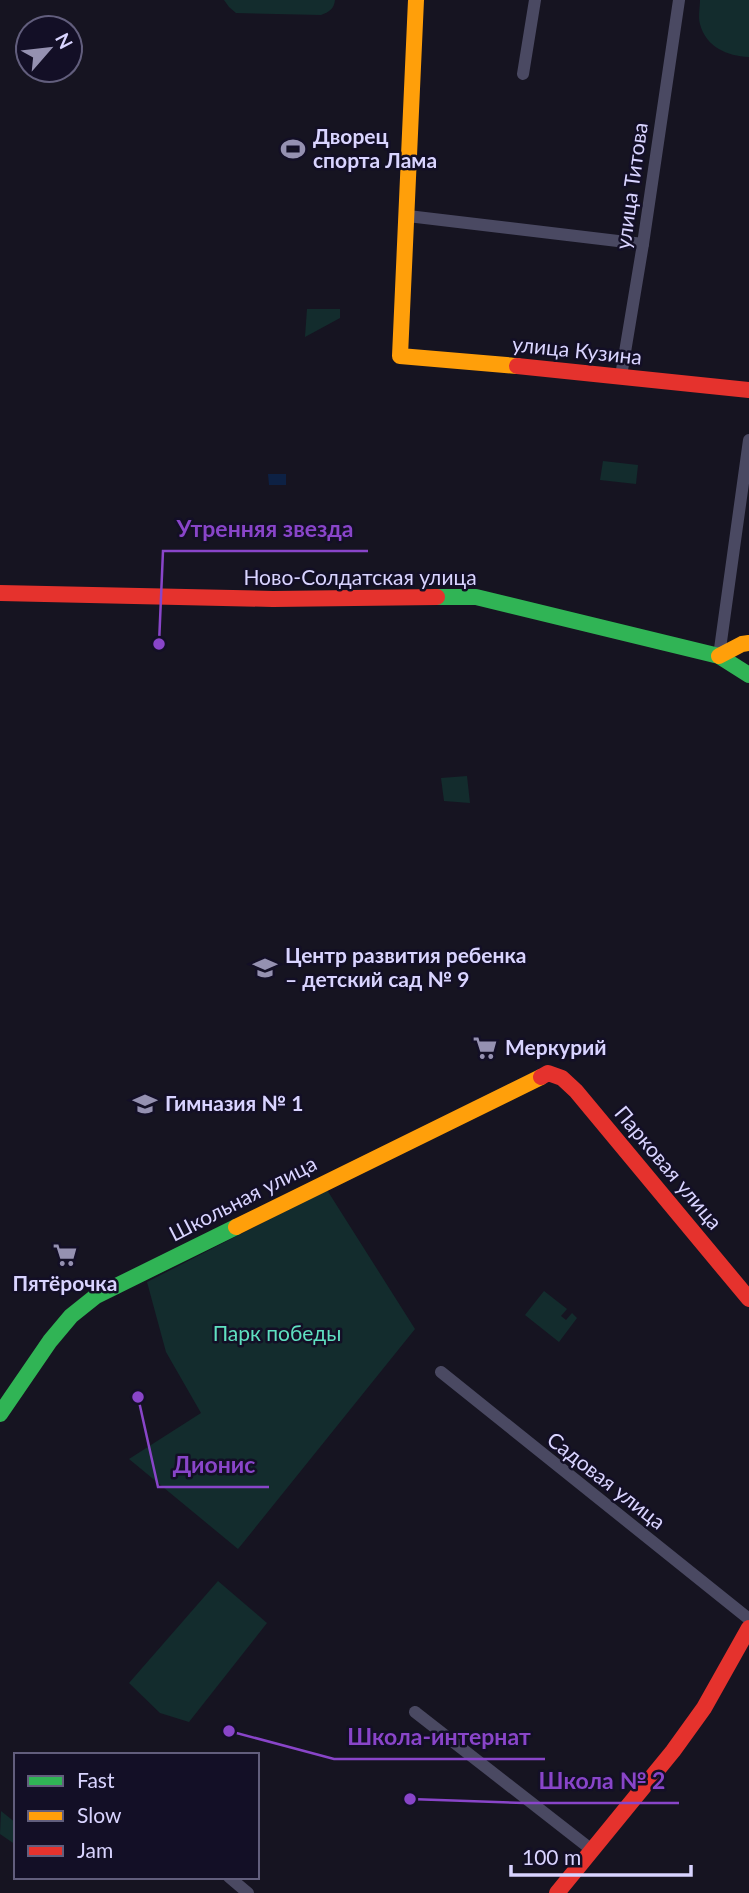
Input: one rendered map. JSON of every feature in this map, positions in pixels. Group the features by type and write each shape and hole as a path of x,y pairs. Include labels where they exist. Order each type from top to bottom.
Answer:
{"street":[{"path":"416,0 408,216 643,244"},
{"path":"523,74 536,0"},
{"name":"улица Титова","path":"621,376 679,0"},
{"name":"улица Кузина","path":"408,216 400,356 749,390"},
{"path":"719,656 749,440"},
{"name":"Ново-Солдатская улица","path":"0,593 273,599 477,597 719,656 749,675"},
{"path":"719,656 749,643"},
{"name":"Парковая улица","path":"548,1073 562,1078 576,1091 749,1299"},
{"name":"Школьная улица","path":"0,1414 50,1340 71,1316 96,1296 548,1073"},
{"name":"Садовая улица","path":"440,1372 749,1619"},
{"path":"558,1893 648,1783 704,1708 749,1628"},
{"path":"415,1712 592,1850"},
{"path":"231,1879 248,1893"}],"green space":[{"path":"224,0 335,0 331,10 321,15 236,13"},
{"path":"700,0 749,0 749,57 718,49 707,39 699,21"},
{"path":"307,309 340,309 340,318 305,337"},
{"path":"603,461 638,465 636,484 600,480"},
{"path":"467,776 470,803 444,801 441,778"},
{"name":"Парк победы","path":"327,1190 415,1329 238,1549 129,1459 201,1413 166,1352 147,1282"},
{"path":"544,1291 567,1309 561,1316 566,1320 572,1313 577,1318 559,1342 525,1315"},
{"path":"218,1581 267,1623 189,1722 160,1713 129,1683"},
{"path":"1,1811 14,1821 14,1844 0,1834"}],"water":[{"path":"268,474 286,474 286,485 269,485"}],"traffic: fast":[{"path":"437,597 476,597 719,656 749,675"},
{"path":"0,1414 50,1341 71,1316 96,1296 236,1227"}],"traffic: slow":[{"path":"416,0 400,356 517,366"},
{"path":"719,656 749,643"},
{"path":"236,1227 541,1077"}],"traffic: jam":[{"path":"517,366 749,390"},
{"path":"0,593 273,599 437,597"},
{"path":"541,1077 548,1073 562,1078 576,1091 749,1299"},
{"path":"557,1893 673,1751 704,1708 749,1628"}],"place":[{"name":"Дворец спорта Лама","path":"293,149"},
{"name":"Утренняя звезда","path":"159,644"},
{"name":"Центр развития ребенка – детский сад № 9","path":"265,968"},
{"name":"Меркурий","path":"485,1048"},
{"name":"Гимназия № 1","path":"145,1104"},
{"name":"Пятёрочка","path":"65,1255"},
{"name":"Дионис","path":"138,1397"},
{"name":"Школа-интернат","path":"229,1731"},
{"name":"Школа № 2","path":"410,1799"}]}
